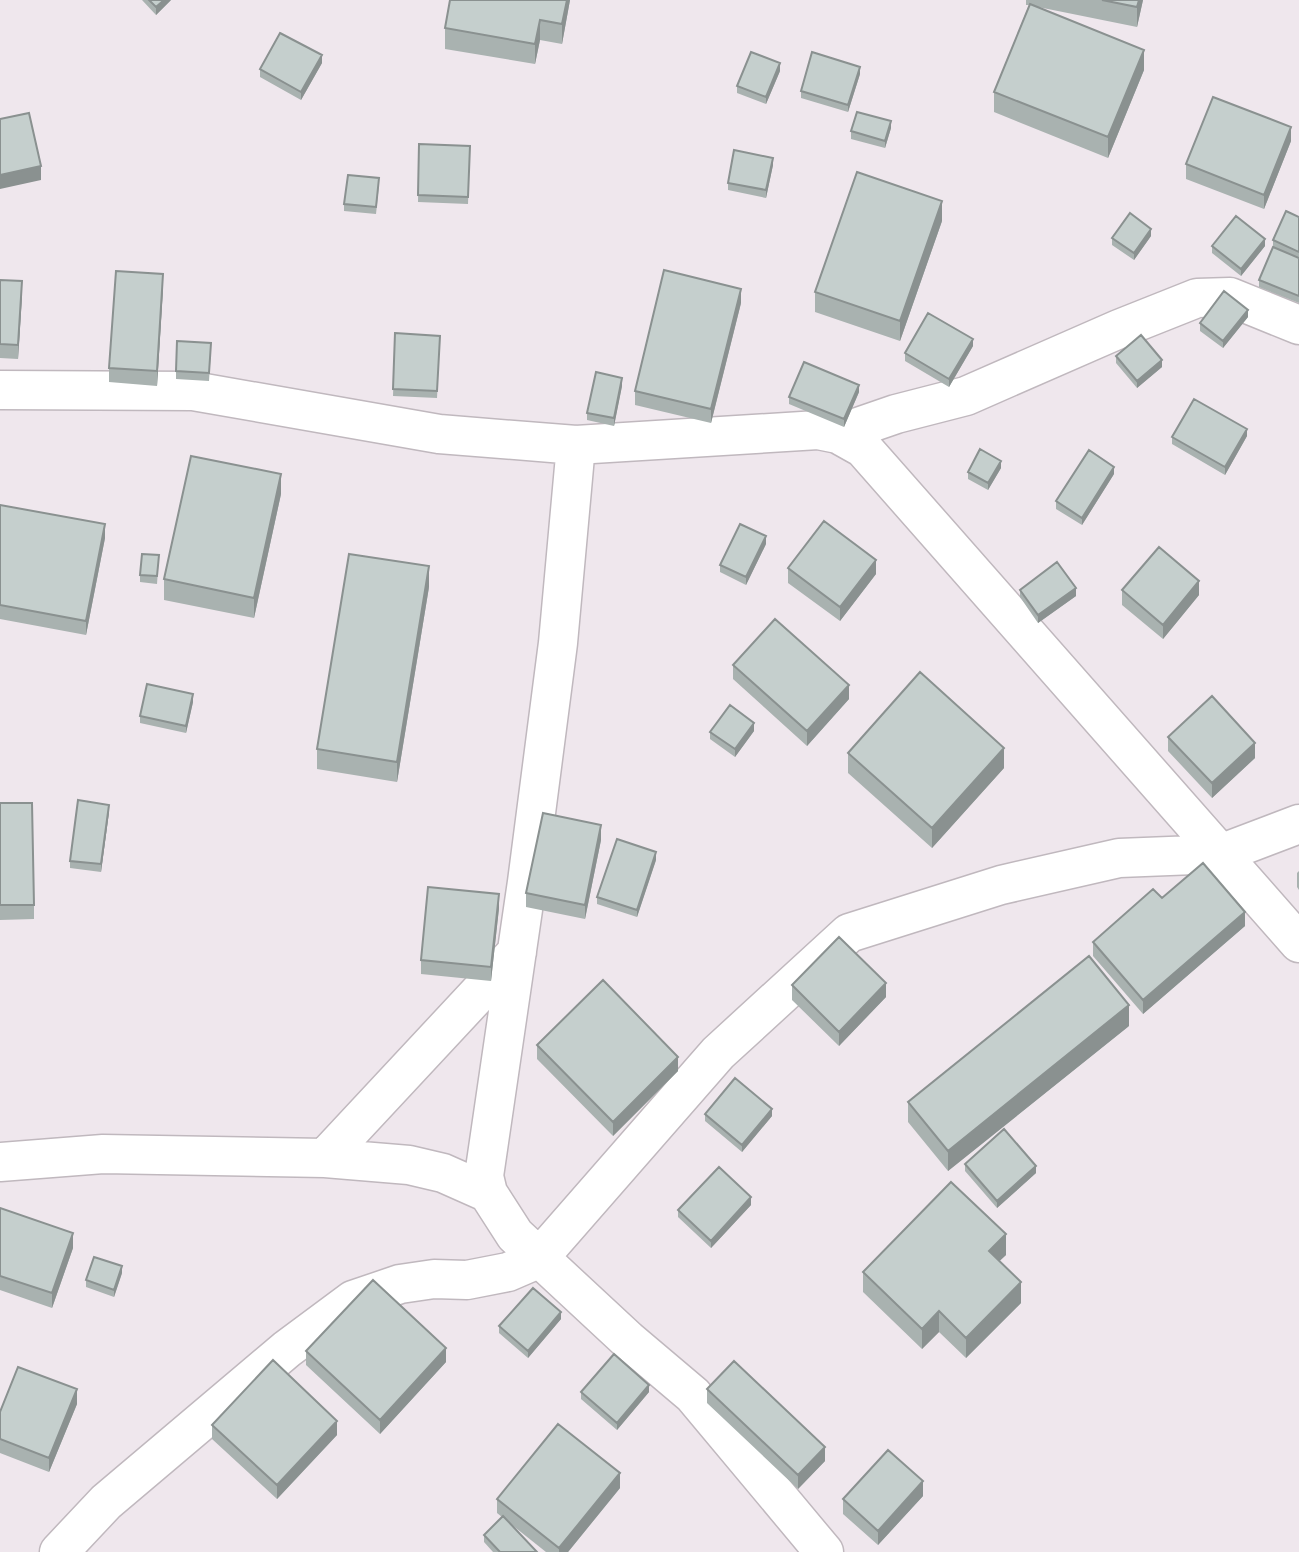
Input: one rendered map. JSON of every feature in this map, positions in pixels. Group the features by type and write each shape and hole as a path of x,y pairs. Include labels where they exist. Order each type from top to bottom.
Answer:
{"street":[{"path":"838,434 896,414 966,396 1197,298 1230,297 1299,324"},
{"path":"0,390 194,391 439,434 576,445 818,429 838,434 863,448 1299,943"},
{"path":"576,445 558,643 484,1176 488,1193 515,1236 692,1395 824,1552"},
{"path":"59,1552 106,1502 287,1349 353,1300 400,1284 434,1279 467,1280 508,1272 538,1259 718,1053 849,933 1002,885 1119,858 1220,854 1299,824"},
{"path":"326,1158 517,952"},
{"path":"0,1162 103,1154 326,1158 409,1164 443,1173 488,1193"}],"building":[{"path":"149,0 164,0 156,7"},
{"path":"450,0 567,0 562,24 540,20 535,44 445,28"},
{"path":"1102,0 1139,0 1137,7"},
{"path":"1030,4 1144,50 1108,137 994,92"},
{"path":"280,33 322,55 301,92 260,69"},
{"path":"751,52 780,63 766,97 737,86"},
{"path":"812,52 860,67 848,105 801,91"},
{"path":"1213,97 1291,127 1264,195 1186,164"},
{"path":"857,112 891,121 885,141 851,131"},
{"path":"29,113 41,166 0,175 0,119"},
{"path":"419,144 470,146 468,197 418,195"},
{"path":"734,150 773,158 766,190 728,183"},
{"path":"857,172 942,201 900,321 815,292"},
{"path":"348,175 379,178 376,207 344,204"},
{"path":"1286,211 1299,217 1299,252 1273,240"},
{"path":"1130,213 1151,229 1134,253 1112,238"},
{"path":"1236,216 1265,239 1241,269 1212,246"},
{"path":"1273,247 1299,258 1299,296 1259,280"},
{"path":"664,270 741,289 711,409 635,391"},
{"path":"116,271 163,274 157,371 109,368"},
{"path":"0,280 22,281 18,345 0,344"},
{"path":"1224,291 1248,310 1223,341 1200,323"},
{"path":"928,313 973,339 949,379 905,353"},
{"path":"395,333 440,336 437,391 393,389"},
{"path":"1141,335 1162,360 1137,381 1116,356"},
{"path":"177,341 211,343 209,373 176,371"},
{"path":"804,362 859,385 844,419 789,397"},
{"path":"596,372 622,378 614,418 587,413"},
{"path":"1194,399 1247,429 1225,467 1172,437"},
{"path":"980,449 1001,461 988,483 968,472"},
{"path":"1089,450 1114,467 1082,518 1056,501"},
{"path":"191,456 281,474 254,598 164,579"},
{"path":"0,505 105,524 86,621 0,605"},
{"path":"824,521 876,560 840,607 788,568"},
{"path":"740,524 766,536 746,577 720,565"},
{"path":"1159,547 1199,581 1163,625 1122,590"},
{"path":"142,554 159,555 157,576 140,575"},
{"path":"349,554 429,566 397,762 317,749"},
{"path":"1057,562 1076,588 1038,615 1020,590"},
{"path":"775,619 849,685 807,731 733,665"},
{"path":"920,672 1004,748 932,828 848,753"},
{"path":"147,684 193,694 186,726 140,716"},
{"path":"1212,696 1255,743 1212,783 1168,737"},
{"path":"730,705 754,723 735,749 710,732"},
{"path":"78,800 109,805 101,864 70,861"},
{"path":"0,803 32,803 34,905 0,905"},
{"path":"543,813 601,825 585,905 526,893"},
{"path":"617,839 656,852 637,910 597,897"},
{"path":"1203,863 1245,912 1143,1000 1093,942 1153,889 1162,898"},
{"path":"428,887 499,894 491,967 421,960"},
{"path":"839,937 886,983 839,1032 792,985"},
{"path":"1089,956 1129,1005 948,1151 908,1102"},
{"path":"603,980 678,1057 613,1122 537,1045"},
{"path":"735,1078 772,1109 742,1145 705,1114"},
{"path":"1004,1129 1036,1166 997,1201 965,1164"},
{"path":"719,1167 751,1197 711,1241 678,1210"},
{"path":"951,1182 1006,1234 989,1251 1021,1282 966,1338 939,1311 922,1329 863,1272"},
{"path":"0,1208 73,1233 52,1293 0,1276"},
{"path":"94,1257 122,1266 114,1290 86,1280"},
{"path":"373,1280 446,1348 380,1420 306,1351"},
{"path":"533,1288 561,1312 528,1351 499,1326"},
{"path":"614,1354 649,1385 617,1423 581,1392"},
{"path":"273,1360 337,1421 277,1485 212,1425"},
{"path":"734,1361 825,1447 798,1475 707,1389"},
{"path":"18,1367 77,1389 49,1458 0,1439 0,1412"},
{"path":"558,1424 620,1473 559,1548 497,1499"},
{"path":"888,1450 923,1481 878,1531 843,1499"},
{"path":"503,1516 537,1552 500,1552 484,1535"}]}
